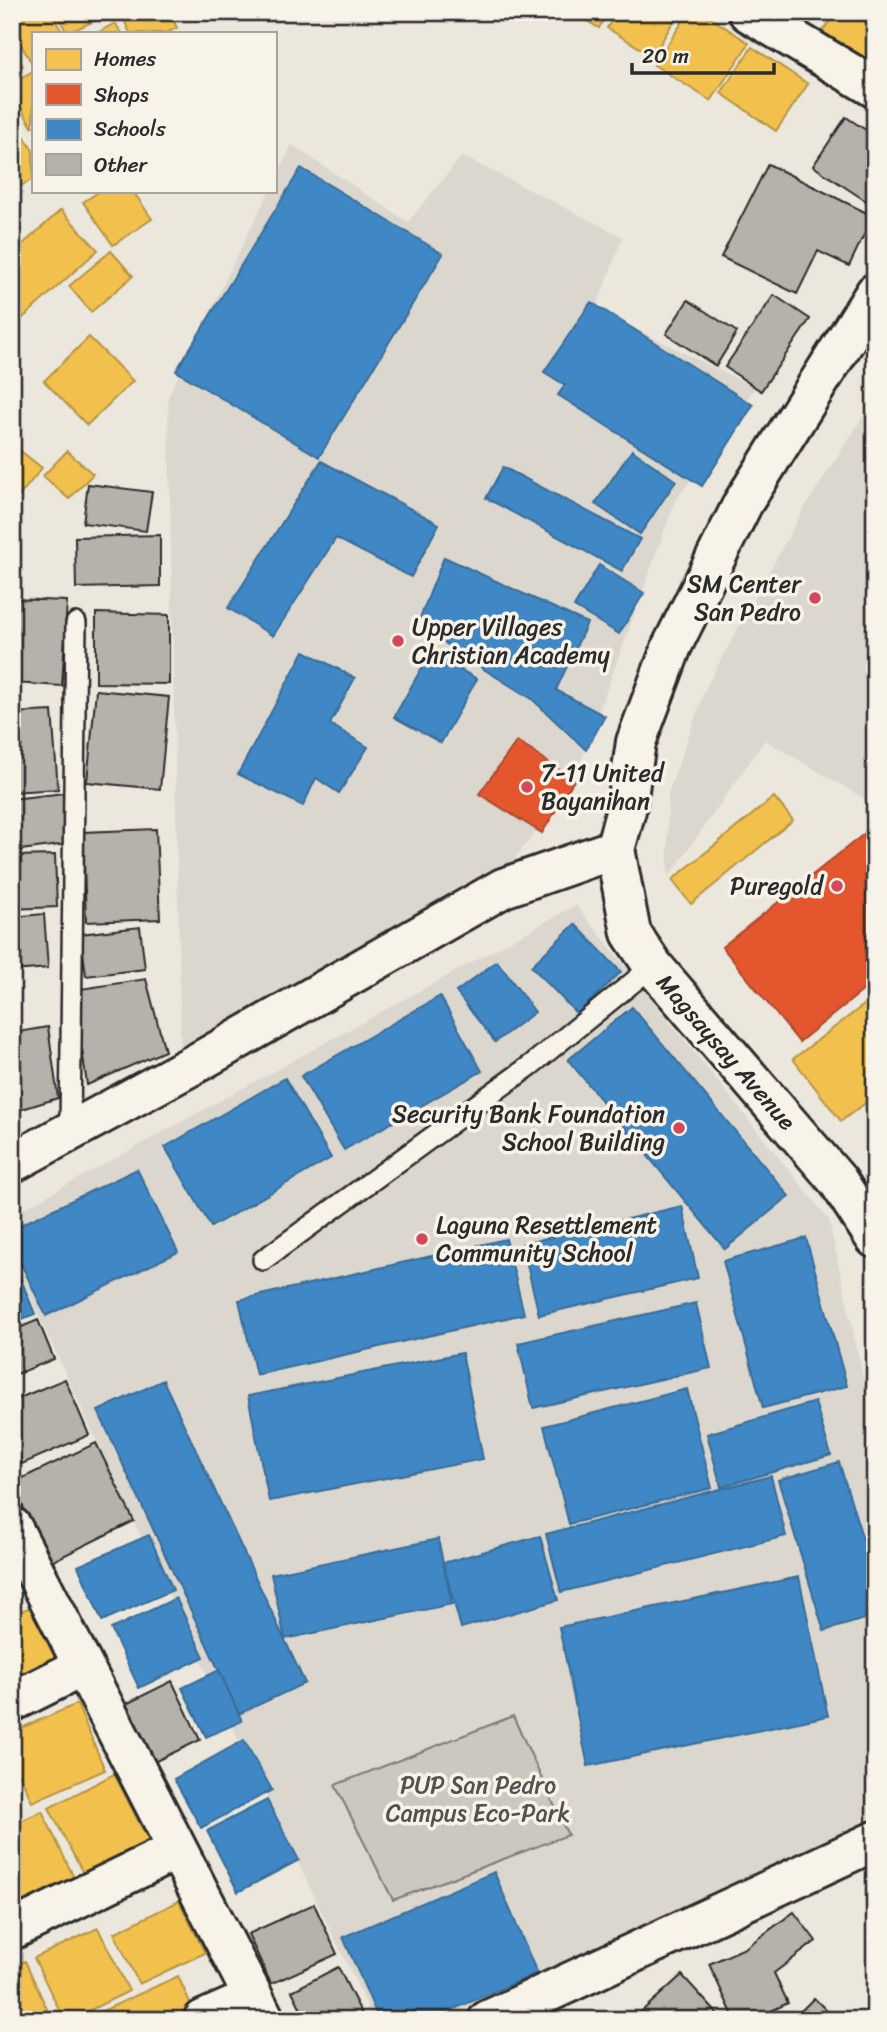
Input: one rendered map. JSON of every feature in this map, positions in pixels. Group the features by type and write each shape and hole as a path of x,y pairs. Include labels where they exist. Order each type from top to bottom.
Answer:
{"street":[{"path":"748,12 797,24 875,88"},
{"path":"12,1163 70,1129 202,1060 503,888 615,849 626,810 636,742 672,646 743,503 875,293"},
{"name":"Magsaysay Avenue","path":"615,849 631,933 653,966 838,1181 875,1238"},
{"path":"12,1527 259,2009 203,2020"},
{"path":"12,1702 82,1667"},
{"path":"488,2020 875,1841"},
{"path":"12,1930 177,1850"}],"lane":[{"path":"70,1129 76,623"},
{"path":"263,1261 531,1065 653,966"}],"shaded area":[{"name":"Upper Villages Christian Academy","path":"292,145 408,222 462,156 623,237 596,309 755,388 675,502 574,780 496,884 181,1060 168,397 269,192 276,192 276,178"},
{"name":"SM Center San Pedro","path":"875,398 875,805 765,740 668,878 668,793 706,687 803,510"},
{"path":"576,905 829,1220 875,1431 875,1822 440,2020 374,2020 149,1554 12,1258 12,1215"}],"green space":[{"name":"PUP San Pedro Campus Eco-Park","path":"513,1716 568,1835 393,1900 335,1785"}],"building: Homes":[{"path":"12,12 50,12 62,32 32,32 30,60 12,30"},
{"path":"56,12 104,12 106,16 69,32 66,32"},
{"path":"169,12 177,28 168,32 130,32 121,13"},
{"path":"572,12 608,12 599,28"},
{"path":"617,12 679,12 653,56 607,28"},
{"path":"689,12 702,12 749,43 711,101 654,65"},
{"path":"836,12 861,12 875,22 875,65 868,75 817,39"},
{"path":"115,23 121,32 99,32"},
{"path":"752,47 808,84 776,131 721,93"},
{"path":"12,48 23,66 12,72"},
{"path":"32,72 32,127 12,92 12,83"},
{"path":"12,116 22,131 12,137"},
{"path":"23,134 32,149 32,180 12,191 12,140"},
{"path":"98,192 134,192 152,219 113,245 83,202"},
{"path":"61,210 98,250 15,325 12,254"},
{"path":"111,251 133,276 91,312 69,286"},
{"path":"89,337 133,381 87,425 44,381"},
{"path":"12,444 42,468 12,505"},
{"path":"67,451 93,474 69,499 43,476"},
{"path":"774,797 793,820 691,904 672,880"},
{"path":"873,998 875,1096 841,1121 793,1059"},
{"path":"33,1606 62,1674 12,1696 12,1615"},
{"path":"77,1704 105,1770 32,1802 12,1757 12,1732"},
{"path":"114,1774 151,1846 86,1879 49,1808"},
{"path":"42,1811 76,1882 14,1912 12,1825"},
{"path":"179,1901 205,1953 139,1984 114,1933"},
{"path":"98,1928 129,1991 70,2020 64,2020 34,1958"},
{"path":"25,1961 52,2020 12,2020 12,1967"},
{"path":"178,1976 197,2018 193,2020 83,2020"}],"building: Shops":[{"name":"7-11 United Bayanihan","path":"517,741 574,780 542,833 479,794"},
{"name":"Puregold","path":"875,825 875,981 799,1042 722,947"}],"building: Schools":[{"path":"301,168 443,254 319,457 176,371"},
{"path":"591,302 753,405 702,486 558,395 565,385 544,372"},
{"path":"632,450 676,481 640,534 595,504"},
{"path":"321,461 439,524 411,577 336,538 273,636 228,608"},
{"path":"503,467 640,539 622,571 486,498"},
{"path":"444,557 587,623 556,690 605,716 586,750 532,699 464,657 418,623"},
{"path":"599,565 644,593 619,634 574,607"},
{"path":"304,651 355,678 330,724 368,747 339,793 316,778 303,806 238,774"},
{"path":"430,653 477,679 441,743 394,717"},
{"path":"575,924 621,972 577,1014 531,966"},
{"path":"497,961 535,1012 495,1042 456,992"},
{"path":"440,996 482,1071 344,1150 301,1076"},
{"name":"Security Bank Foundation School Building","path":"632,1007 789,1196 725,1249 568,1060"},
{"path":"285,1078 331,1158 211,1227 165,1147"},
{"path":"137,1169 178,1252 46,1316 12,1245 12,1229"},
{"path":"682,1206 698,1278 539,1315 522,1244"},
{"path":"806,1238 847,1386 763,1408 723,1261"},
{"path":"506,1239 524,1314 256,1375 239,1300"},
{"path":"12,1257 35,1314 12,1323"},
{"path":"696,1303 711,1368 533,1408 518,1343"},
{"path":"462,1353 483,1459 269,1501 248,1396"},
{"path":"163,1380 305,1683 239,1714 98,1411"},
{"path":"687,1389 712,1488 569,1524 544,1426"},
{"path":"815,1402 831,1455 721,1487 707,1434"},
{"path":"839,1462 875,1579 875,1616 824,1631 778,1480"},
{"path":"771,1476 786,1536 561,1592 546,1534"},
{"path":"149,1535 173,1590 102,1621 78,1566"},
{"path":"540,1536 558,1600 461,1628 443,1563"},
{"path":"438,1539 452,1604 285,1639 271,1574"},
{"path":"799,1577 828,1716 588,1766 559,1627"},
{"path":"176,1598 204,1657 139,1688 111,1629"},
{"path":"219,1670 242,1721 206,1737 182,1688"},
{"path":"244,1740 272,1790 201,1828 174,1779"},
{"path":"267,1800 299,1860 238,1892 207,1831"},
{"path":"494,1872 537,1973 429,2020 379,2020 343,1937"}],"building: Other":[{"path":"846,117 875,136 875,207 813,166"},
{"path":"768,164 873,216 849,266 818,251 797,294 721,257"},
{"path":"774,295 810,319 761,391 725,367"},
{"path":"688,300 737,332 716,366 666,334"},
{"path":"88,484 152,492 146,531 83,523"},
{"path":"160,535 160,586 76,588 75,537"},
{"path":"12,599 67,601 62,686 12,683"},
{"path":"96,613 169,615 169,684 96,683"},
{"path":"96,690 169,697 160,789 87,782"},
{"path":"52,711 58,789 12,792 12,713"},
{"path":"64,793 68,844 12,851 12,799"},
{"path":"156,829 160,919 86,922 83,832"},
{"path":"55,855 57,907 12,909 12,856"},
{"path":"44,914 48,968 14,971 16,977 12,978 12,917"},
{"path":"140,927 145,969 86,976 81,934"},
{"path":"146,979 165,1051 87,1085 74,990"},
{"path":"48,1027 58,1098 16,1111 12,1096 12,1033"},
{"path":"38,1320 54,1359 12,1376 12,1331"},
{"path":"65,1379 89,1435 22,1464 12,1440 12,1401"},
{"path":"96,1443 134,1521 49,1563 12,1483"},
{"path":"172,1681 200,1740 152,1763 124,1705"},
{"path":"314,1904 337,1954 271,1984 248,1934"},
{"path":"794,1912 816,1941 774,1973 788,2003 752,2020 735,2020 709,1964 745,1948"},
{"path":"338,1967 365,2020 294,2020 292,2014 301,2009 292,1991"},
{"path":"682,1975 723,2020 632,2020"},
{"path":"814,1998 836,2020 792,2020"}],"place":[{"name":"SM Center San Pedro","path":"815,598"},
{"name":"Upper Villages Christian Academy","path":"398,641"},
{"name":"7-11 United Bayanihan","path":"527,787"},
{"name":"Puregold","path":"837,886"},
{"name":"Security Bank Foundation School Building","path":"679,1128"},
{"name":"Laguna Resettlement Community School","path":"422,1239"}]}
